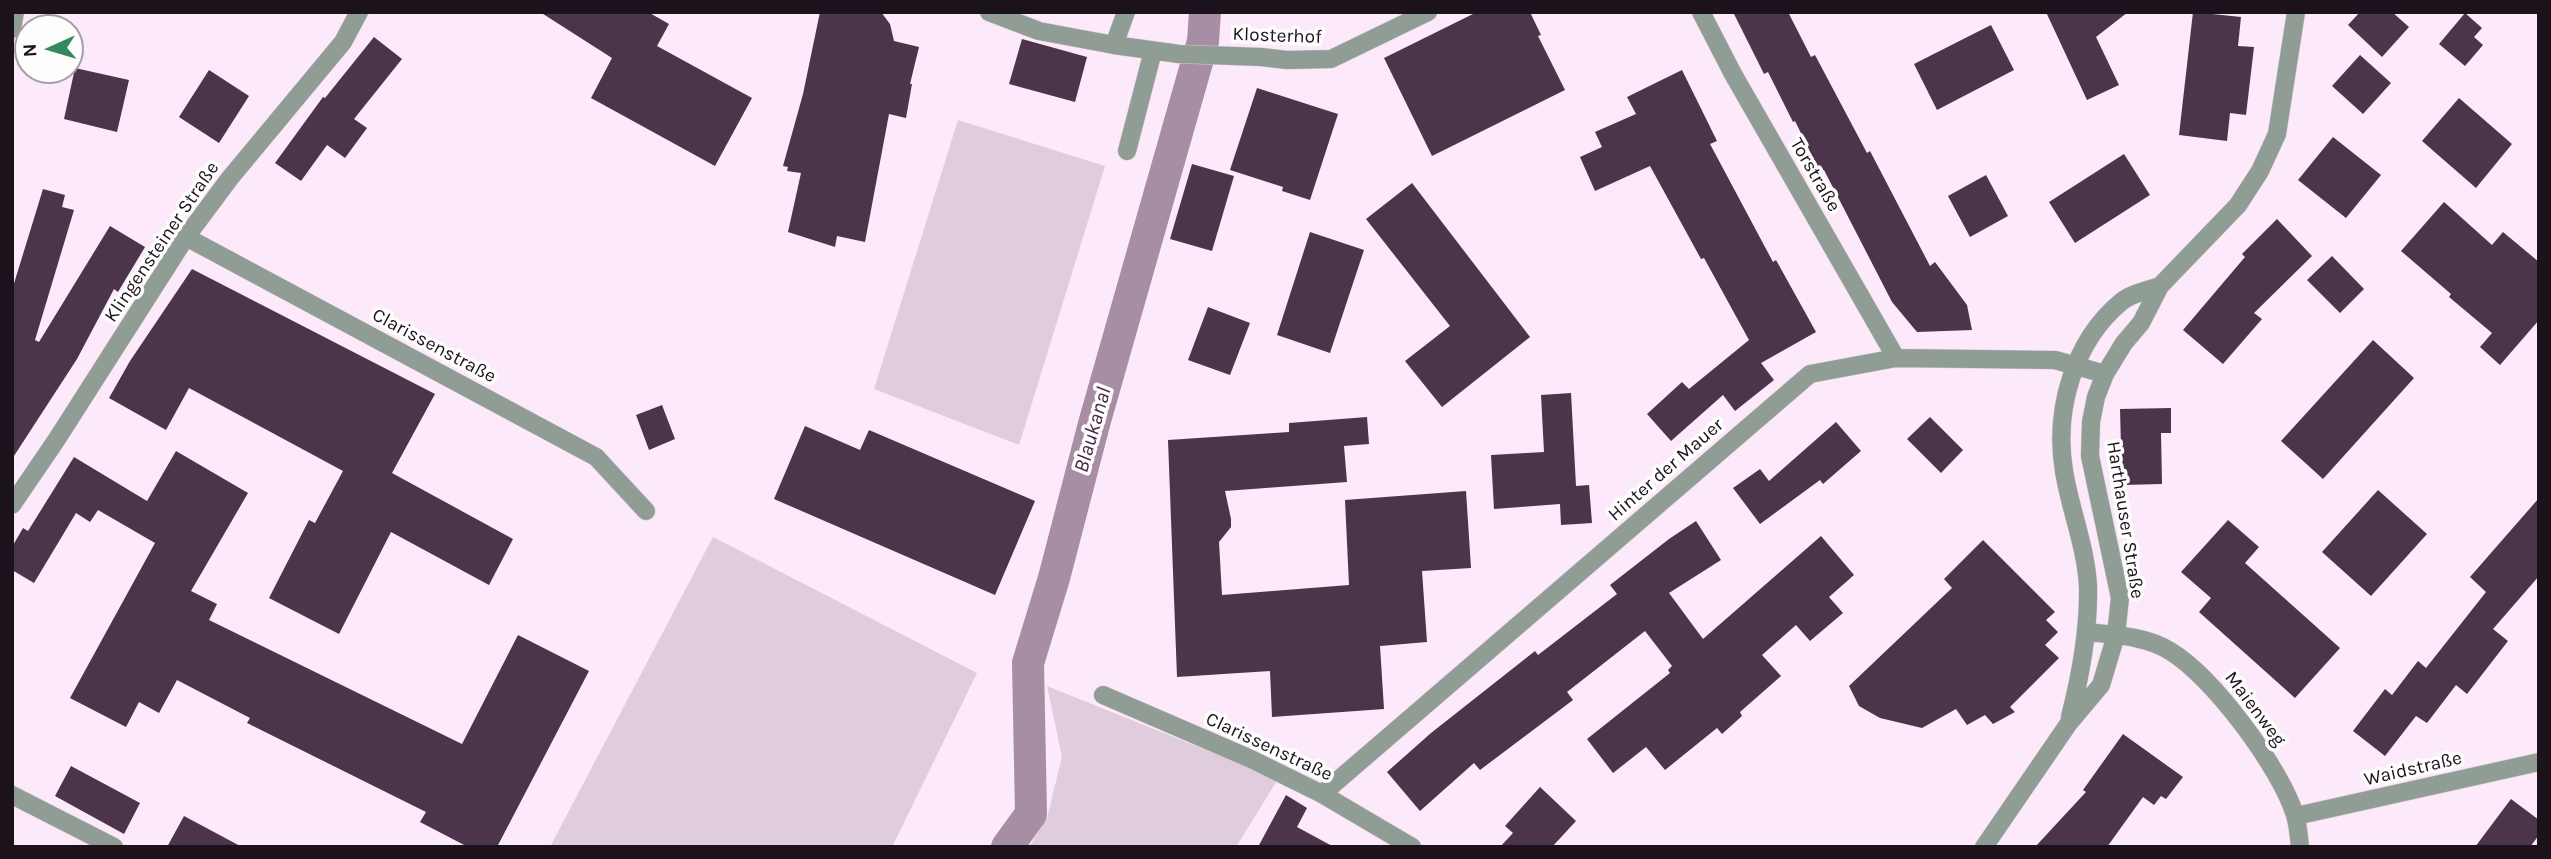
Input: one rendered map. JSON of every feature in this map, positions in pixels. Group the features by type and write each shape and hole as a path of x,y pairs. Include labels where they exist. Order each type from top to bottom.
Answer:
{"street":[{"path":"12,29 15,12"},
{"name":"Klingensteiner Straße","path":"12,505 186,237 230,178 342,41 359,12"},
{"name":"Klosterhof","path":"989,12 1039,31 1114,45 1179,54 1261,57 1287,61 1331,59 1428,12"},
{"path":"1114,45 1126,12"},
{"name":"Torstraße","path":"1701,12 1733,74 1896,358"},
{"name":"Harthauser Straße","path":"1984,847 2069,723 2101,685 2116,635 2120,598 2091,456 2091,422 2096,397 2105,374 2124,343 2141,323 2160,286 2238,205 2260,171 2277,134 2296,12"},
{"path":"1127,151 1153,51"},
{"name":"Clarissenstraße","path":"186,237 596,457 646,511"},
{"name":"Harthauser Straße","path":"2069,723 2087,632 2088,583 2064,473 2061,417 2077,365 2093,333 2122,300 2160,286"},
{"name":"Hinter der Mauer","path":"1322,794 1810,374 1896,358 2055,360 2105,374"},
{"name":"Maienweg","path":"2087,632 2138,638 2169,651 2210,683 2279,776 2296,816 2300,847"},
{"name":"Clarissenstraße","path":"1103,695 1251,759 1322,794 1412,847"},
{"name":"Waidstraße","path":"2296,816 2539,762"},
{"path":"12,795 114,847"}],"shaded area":[{"path":"958,120 1105,166 1019,445 874,389"},
{"path":"713,537 977,673 892,847 550,847"},
{"path":"1047,686 1278,779 1236,847 1029,847 1047,818 1062,757"}],"building":[{"path":"540,12 648,12 669,24 657,46 752,98 715,166 591,98 612,58"},
{"path":"820,12 881,12 890,24 894,41 919,47 910,84 906,118 889,114 865,242 837,236 835,247 788,232 801,173 787,171 788,167 783,166 803,94"},
{"path":"1477,12 1530,12 1541,35 1538,36 1565,90 1432,156 1384,58"},
{"path":"1733,12 1788,12 1811,57 1815,55 1867,153 1870,151 1930,266 1935,262 1967,305 1972,330 1917,332 1892,302 1824,170 1820,172 1795,121 1793,122 1768,72 1764,74"},
{"path":"2046,12 2128,12 2096,37 2119,85 2087,100"},
{"path":"2193,12 2241,17 2238,46 2254,47 2246,115 2230,113 2227,141 2179,135"},
{"path":"2360,12 2392,12 2409,27 2382,57 2348,25"},
{"path":"2465,13 2482,28 2474,37 2483,45 2465,66 2439,44"},
{"path":"1991,25 2014,70 1937,110 1914,64"},
{"path":"374,37 402,59 354,119 367,128 345,158 327,145 301,181 275,163 323,97 325,98"},
{"path":"1022,39 1087,57 1075,102 1009,84"},
{"path":"2360,55 2391,83 2363,114 2332,86"},
{"path":"84,70 129,80 117,132 64,119 72,84 84,84"},
{"path":"209,70 249,96 219,143 179,117"},
{"path":"1682,70 1717,141 1710,144 1773,262 1776,260 1816,332 1761,363 1774,380 1735,411 1723,395 1671,441 1647,414 1682,382 1689,389 1749,340 1650,166 1595,191 1580,157 1602,147 1595,132 1636,114 1627,97"},
{"path":"1257,88 1338,114 1310,200 1282,191 1283,187 1230,170"},
{"path":"2459,98 2512,144 2476,188 2422,141"},
{"path":"2333,137 2381,175 2346,218 2298,180"},
{"path":"2124,154 2150,195 2075,243 2049,202"},
{"path":"1192,164 1234,176 1212,251 1170,239"},
{"path":"1986,175 2008,216 1970,237 1948,196"},
{"path":"1412,183 1530,337 1442,407 1405,361 1450,326 1366,219"},
{"path":"43,189 65,195 62,207 74,210 35,340 39,342 110,226 145,247 118,292 114,289 77,359 12,459 12,290"},
{"path":"2444,202 2492,245 2503,232 2539,262 2539,320 2500,365 2480,347 2492,333 2401,251"},
{"path":"2277,219 2312,256 2254,313 2262,319 2223,364 2183,330 2245,257 2242,254"},
{"path":"1310,232 1364,250 1330,353 1277,335"},
{"path":"2332,256 2364,289 2340,313 2307,280"},
{"path":"192,269 435,394 392,473 513,539 489,585 391,532 339,634 269,598 309,520 315,523 343,471 189,388 166,430 109,398 130,361"},
{"path":"1208,307 1250,323 1230,375 1188,360"},
{"path":"2373,340 2414,378 2323,479 2281,441"},
{"path":"1571,393 1576,486 1589,485 1592,523 1561,525 1560,504 1494,509 1491,455 1544,452 1541,395"},
{"path":"662,405 675,439 649,450 636,415"},
{"path":"2171,408 2171,433 2161,433 2162,484 2122,485 2120,409"},
{"path":"1367,417 1369,444 1344,446 1347,482 1225,491 1231,527 1219,542 1222,595 1349,585 1345,500 1466,491 1471,568 1422,571 1427,642 1380,646 1384,709 1272,717 1270,671 1177,677 1168,440 1289,432 1289,423"},
{"path":"1930,417 1963,450 1941,473 1907,439"},
{"path":"1836,422 1861,451 1823,484 1820,480 1760,524 1733,488 1760,469 1769,481"},
{"path":"805,426 860,450 869,430 1035,501 995,595 774,499"},
{"path":"176,451 248,493 191,591 217,604 209,620 462,744 518,635 589,671 497,847 468,847 420,822 426,812 247,723 250,718 177,680 159,713 139,702 126,727 70,698 155,543 98,510 90,522 76,513 34,583 12,570 12,547 23,528 28,531 74,457 147,501"},
{"path":"2378,490 2427,534 2371,596 2322,552"},
{"path":"2539,498 2539,576 2493,629 2508,641 2467,694 2456,685 2427,723 2416,716 2385,756 2353,731 2385,689 2392,695 2418,661 2426,668 2486,592 2470,577"},
{"path":"2228,520 2259,547 2245,563 2340,648 2295,698 2199,612 2211,598 2181,572"},
{"path":"1696,521 1721,560 1669,593 1703,639 1821,536 1854,575 1829,597 1843,613 1810,641 1796,625 1762,655 1781,676 1740,712 1742,716 1722,734 1717,728 1665,770 1646,747 1613,773 1587,739 1670,673 1668,670 1672,666 1645,631 1567,692 1573,700 1480,770 1474,763 1420,811 1387,772 1431,733 1535,651 1538,655 1617,594 1610,585"},
{"path":"1983,540 2055,612 2046,620 2058,632 2045,645 2059,658 2010,707 2015,712 1993,724 1985,715 1967,725 1956,709 1922,728 1880,718 1859,706 1849,686 1952,588 1944,579"},
{"path":"2123,734 2183,777 2166,799 2161,796 2154,805 2143,797 2107,847 2035,847 2086,792 2083,790"},
{"path":"71,766 140,803 124,834 55,796"},
{"path":"1540,787 1576,821 1552,847 1500,847 1513,833 1505,826"},
{"path":"1286,795 1307,808 1297,827 1334,847 1258,847"},
{"path":"2511,799 2539,820 2539,835 2530,847 2475,847"},
{"path":"184,816 242,847 167,847"}],"waterway":[{"name":"Blaukanal","path":"1007,847 1031,814 1028,663 1203,41 1205,12"}]}
